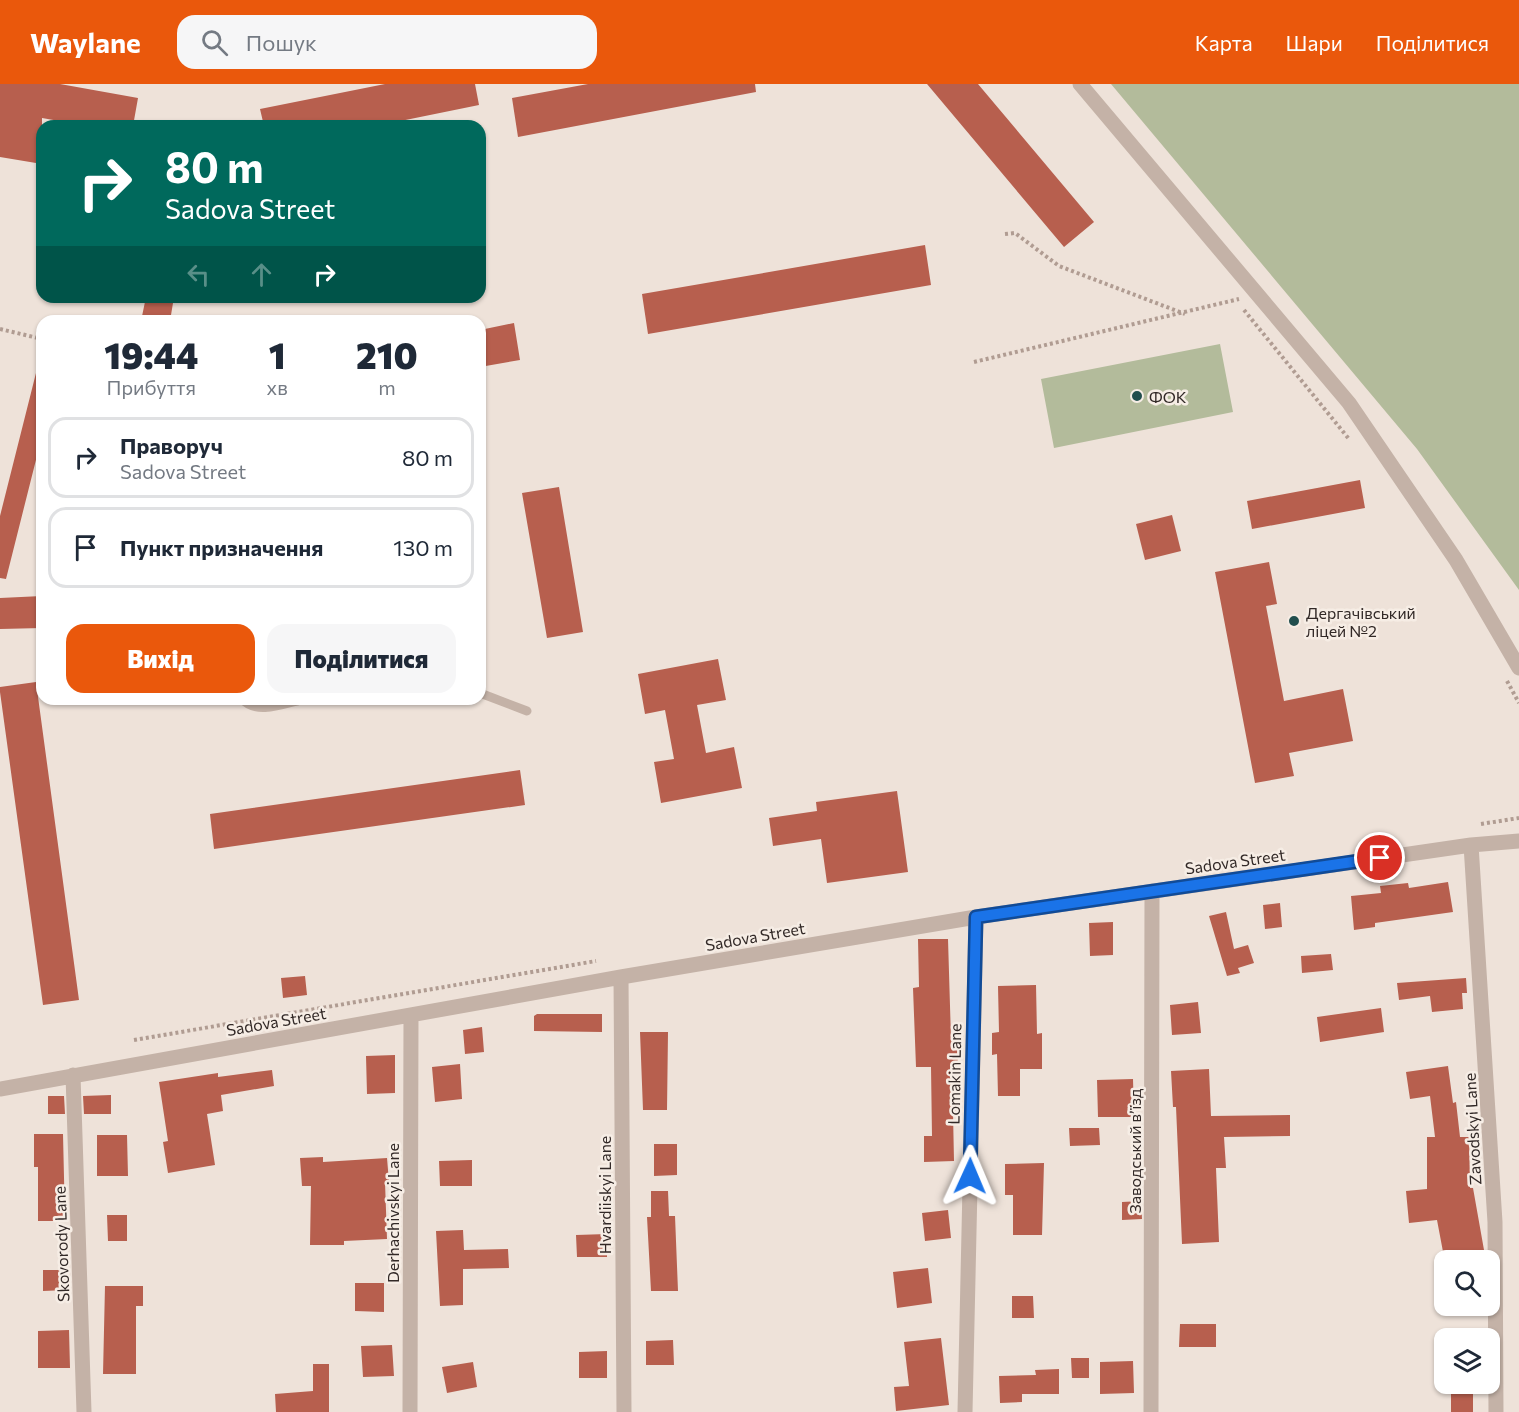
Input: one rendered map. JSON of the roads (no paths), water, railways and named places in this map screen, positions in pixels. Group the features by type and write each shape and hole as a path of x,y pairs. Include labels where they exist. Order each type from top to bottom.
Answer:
{"street":[{"path":"1080,84 1349,403 1456,560 1519,668"},
{"name":"Sadova Street","path":"0,1089 621,977 976,917 1471,845 1519,841"},
{"name":"Zavodskyi Lane","path":"1471,845 1495,1222 1496,1412"},
{"name":"Заводський в’їзд","path":"1151,1412 1152,891"},
{"name":"Lomakin Lane","path":"964,1412 976,917"},
{"name":"Hvardiiskyi Lane","path":"621,977 624,1412"},
{"name":"Derhachivskyi Lane","path":"410,1412 411,1015"},
{"name":"Skovorody Lane","path":"73,1075 84,1412"}],"lane":[{"path":"486,695 527,711"},
{"path":"248,705 261,708 276,705"}],"place":[{"name":"ФОК","path":"1137,396"},
{"name":"Дергачівський ліцей №2","path":"1294,621"}]}
